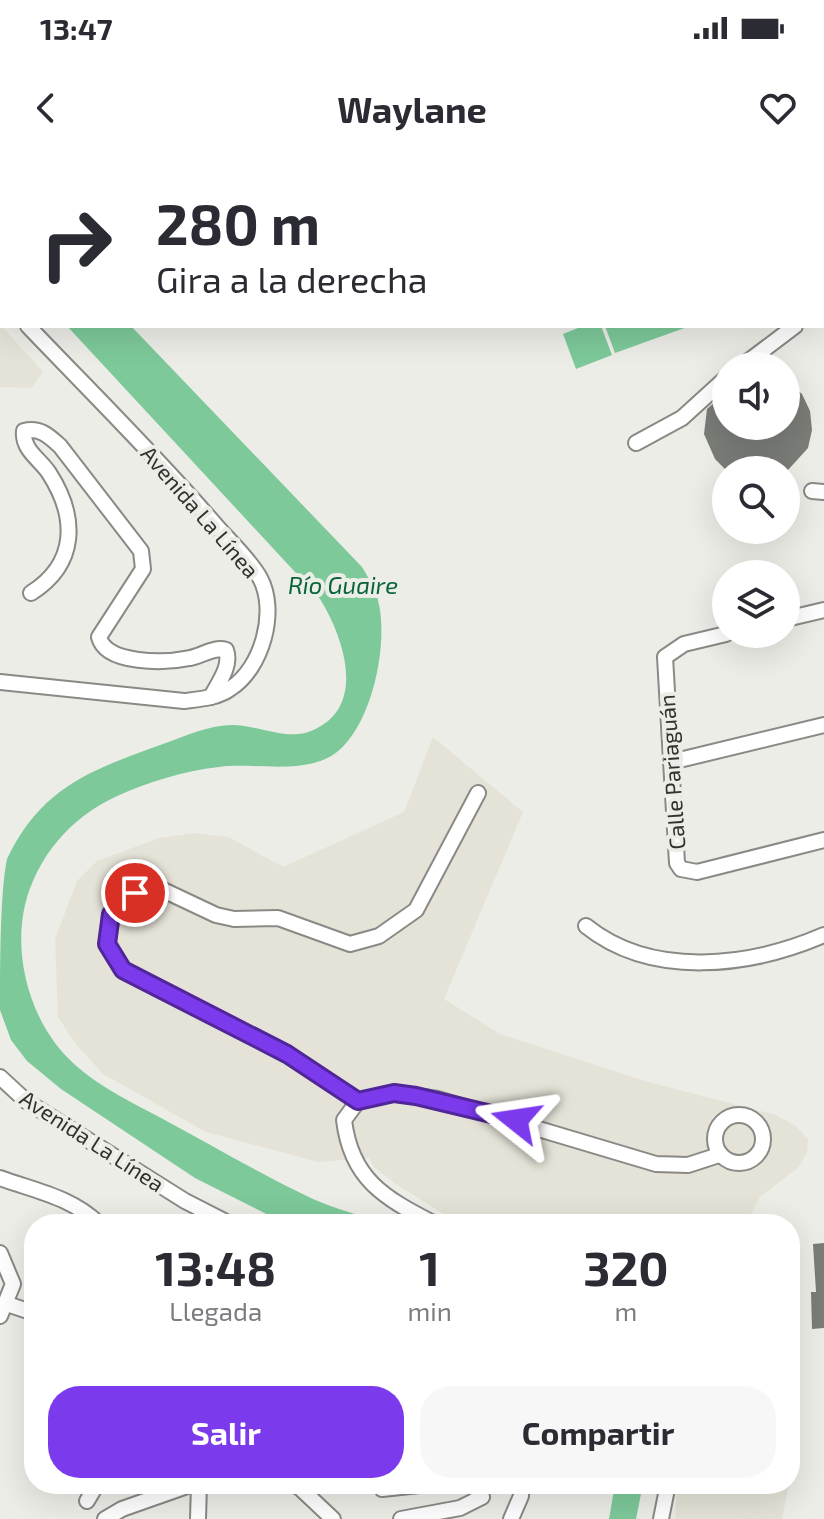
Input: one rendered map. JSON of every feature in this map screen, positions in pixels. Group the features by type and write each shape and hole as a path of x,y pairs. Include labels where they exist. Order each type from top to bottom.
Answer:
{"street":[{"name":"Avenida La Línea","path":"0,682 184,701 211,697 231,689 250,670 267,620 267,597 259,577 190,495 30,328"},
{"path":"761,352 792,328"},
{"path":"636,443 682,418 712,391"},
{"path":"31,593 50,581 63,566 69,538 61,497 49,473 25,444 24,431 32,429 45,433 60,446 141,551 143,569 99,637 100,644 107,652 153,663 192,658 219,648 226,650 229,658 211,697"},
{"path":"800,616 824,610"},
{"name":"Calle Pariaguán","path":"712,637 684,644 665,657 677,863 681,869 697,872 824,840"},
{"path":"671,762 824,725"},
{"path":"358,1101 287,1054 123,970 107,944 111,914 135,893 163,890 216,915 234,919 278,918 350,944 379,936 416,910 478,793"},
{"path":"586,926 607,941 633,953 695,962 746,959 799,946 824,935"},
{"name":"Avenida La Línea","path":"0,1077 26,1101 210,1214"},
{"path":"419,1214 381,1191 358,1171 347,1147 344,1120 358,1101 394,1093 438,1099 656,1164 688,1165 719,1155"},
{"path":"0,1178 62,1198 88,1214"},
{"path":"0,1281 2,1258"},
{"path":"2,1258 13,1284 3,1310 24,1312"},
{"path":"87,1501 91,1494"},
{"path":"105,1519 122,1509 165,1494"},
{"path":"198,1519 199,1494"},
{"path":"306,1494 333,1519"},
{"path":"401,1519 460,1508 482,1497 480,1494"},
{"path":"511,1519 521,1494"},
{"path":"661,1519 666,1494"}],"shaded area":[{"path":"0,328 4,328 43,372 31,388 0,387"},
{"path":"433,737 523,812 444,999 500,1034 645,1081 776,1115 796,1126 808,1139 807,1152 799,1167 760,1197 751,1214 443,1214 396,1184 374,1167 369,1158 318,1162 206,1132 103,1074 75,1043 58,1017 55,939 77,881 97,861 159,838 194,833 229,837 283,867 404,812"},
{"path":"676,1494 787,1494 782,1519 675,1519"}],"water":[{"name":"Río Guaire","path":"69,328 133,328 362,567 378,600 381,637 375,681 360,722 350,739 337,752 311,764 296,766 233,766 192,771 115,797 84,816 58,841 38,871 25,905 21,945 34,1006 54,1042 77,1067 125,1099 256,1170 321,1203 355,1214 266,1214 195,1178 61,1089 27,1061 11,1040 0,1010 5,873 7,859 36,814 53,798 92,772 188,734 224,725 302,734 329,720 340,706 346,670 343,651 320,599"},
{"path":"578,328 602,328 612,355 576,369 563,334"},
{"path":"606,328 684,328 615,353"},
{"path":"613,1494 641,1494 636,1519 609,1519"}],"building":[{"path":"800,392 810,411 812,430 808,448 800,457 714,456 704,434 707,409 712,405 712,440 800,440"},
{"path":"824,1243 824,1328 812,1329 811,1292 816,1292 813,1244"}],"route":[{"path":"135,893 111,914 107,944 123,970 287,1054 358,1101 394,1093 438,1099 516,1120"}]}
